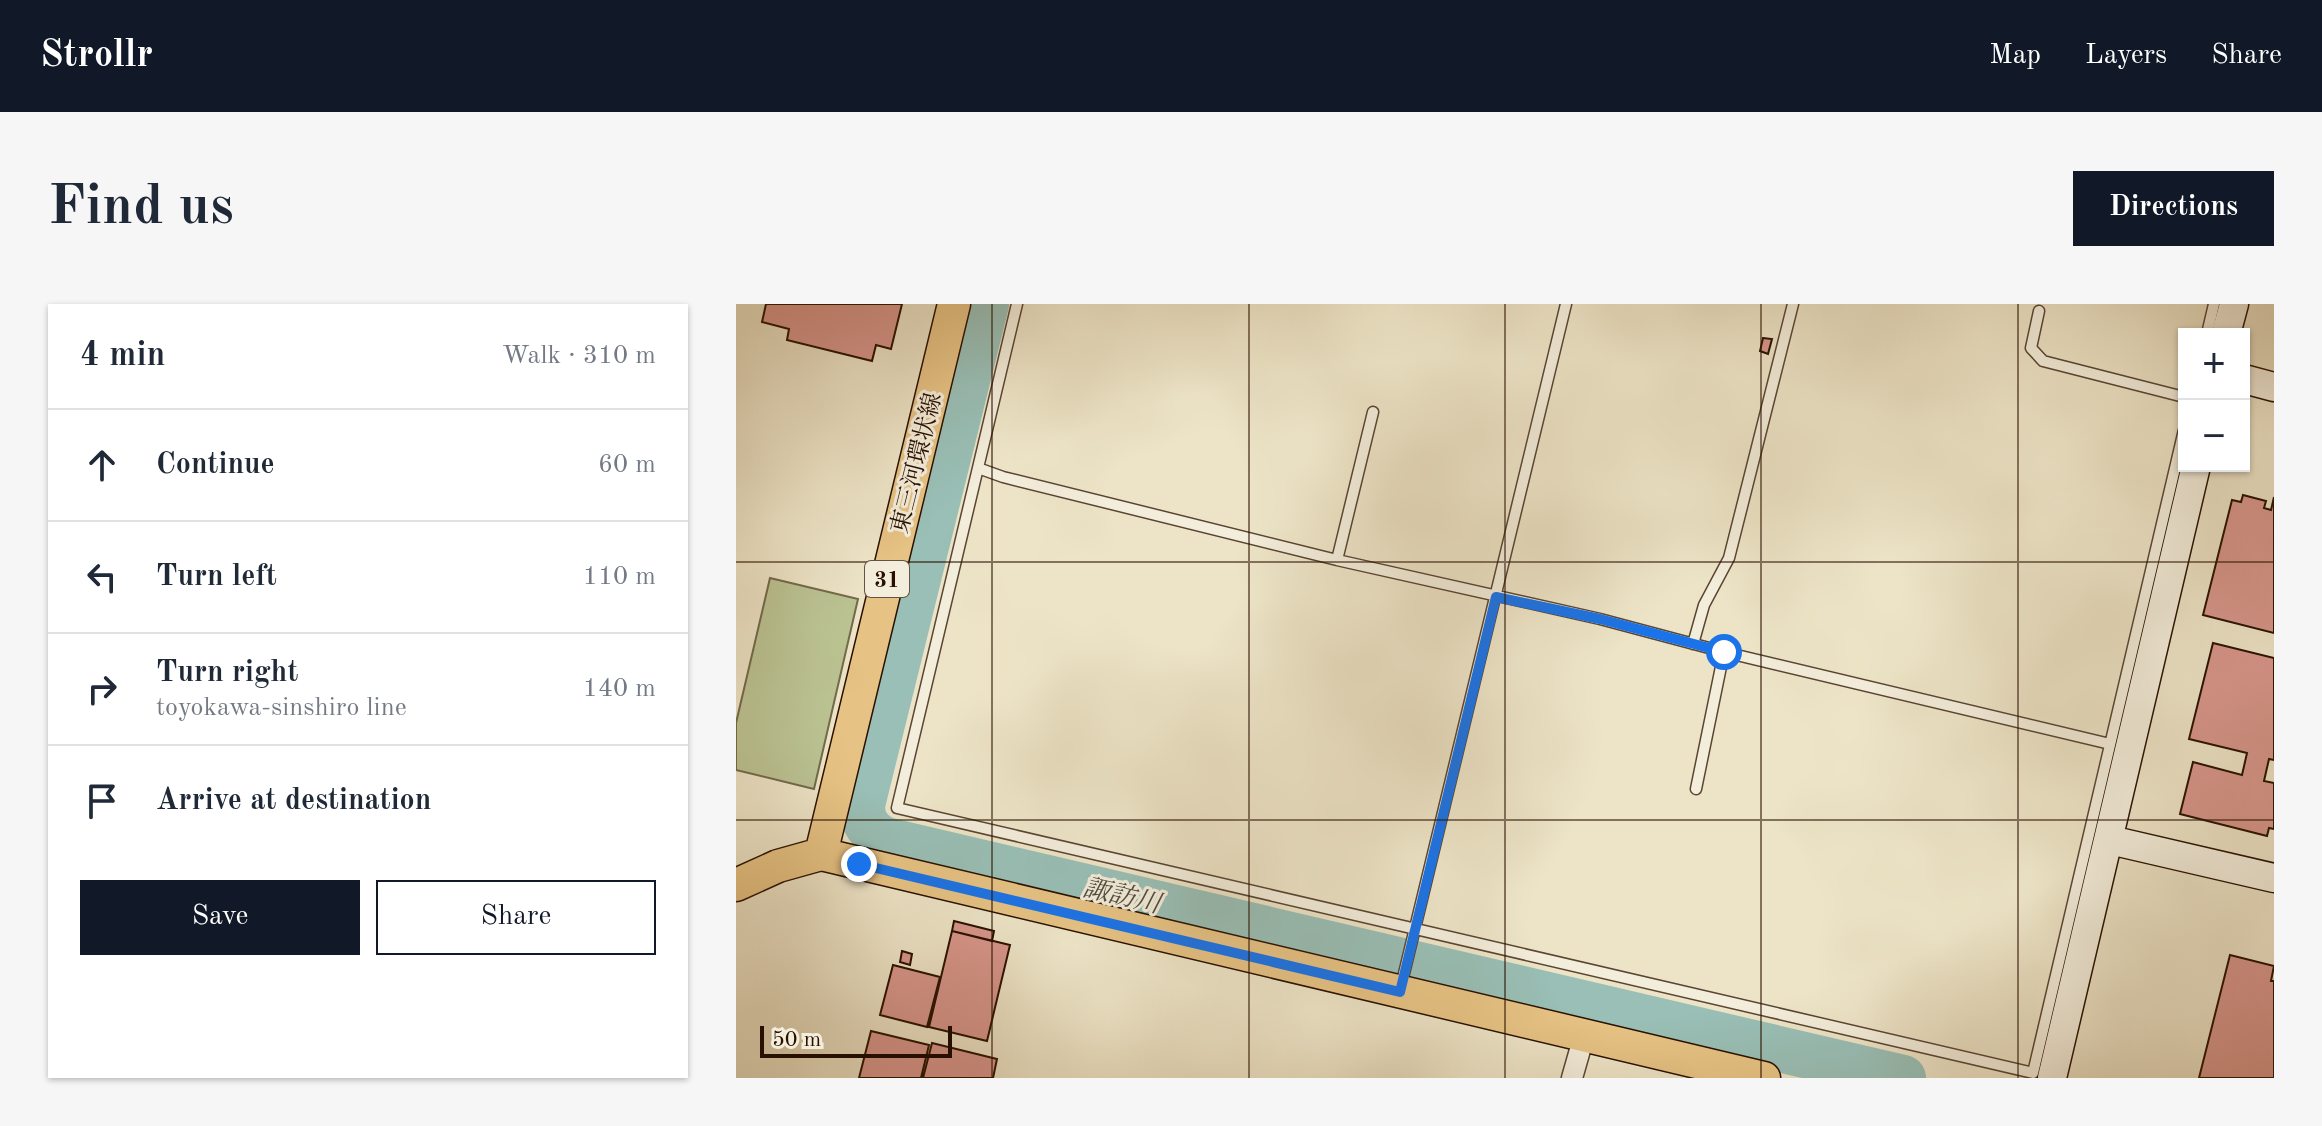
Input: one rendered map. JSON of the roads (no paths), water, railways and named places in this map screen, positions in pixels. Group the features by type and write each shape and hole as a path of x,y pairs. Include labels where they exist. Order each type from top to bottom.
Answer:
{"main road":[{"name":"東三河環状線","path":"821,854 954,304"},
{"path":"736,885 778,866 821,854 1402,985 1584,1036 1764,1078"}],"street":[{"path":"2228,328 2234,304"},
{"path":"2250,381 2274,387"},
{"path":"2052,1078 2195,472"},
{"path":"2110,840 2274,878"},
{"path":"1572,1078 1584,1036"}],"lane":[{"path":"1017,304 897,808 2033,1073 2178,455"},
{"path":"1402,985 1566,304"},
{"path":"1693,644 1704,605 1729,558 1793,304"},
{"path":"2208,328 2214,304"},
{"path":"2039,311 2031,348 2043,361 2178,395"},
{"path":"1337,560 1373,412"},
{"path":"978,468 1003,477 1337,560 1600,619 1724,652 2110,744"},
{"path":"1696,789 1724,652"}],"waterway":[{"name":"諏訪川","path":"986,304 862,805 865,822 875,834 885,840 1903,1078"}]}
